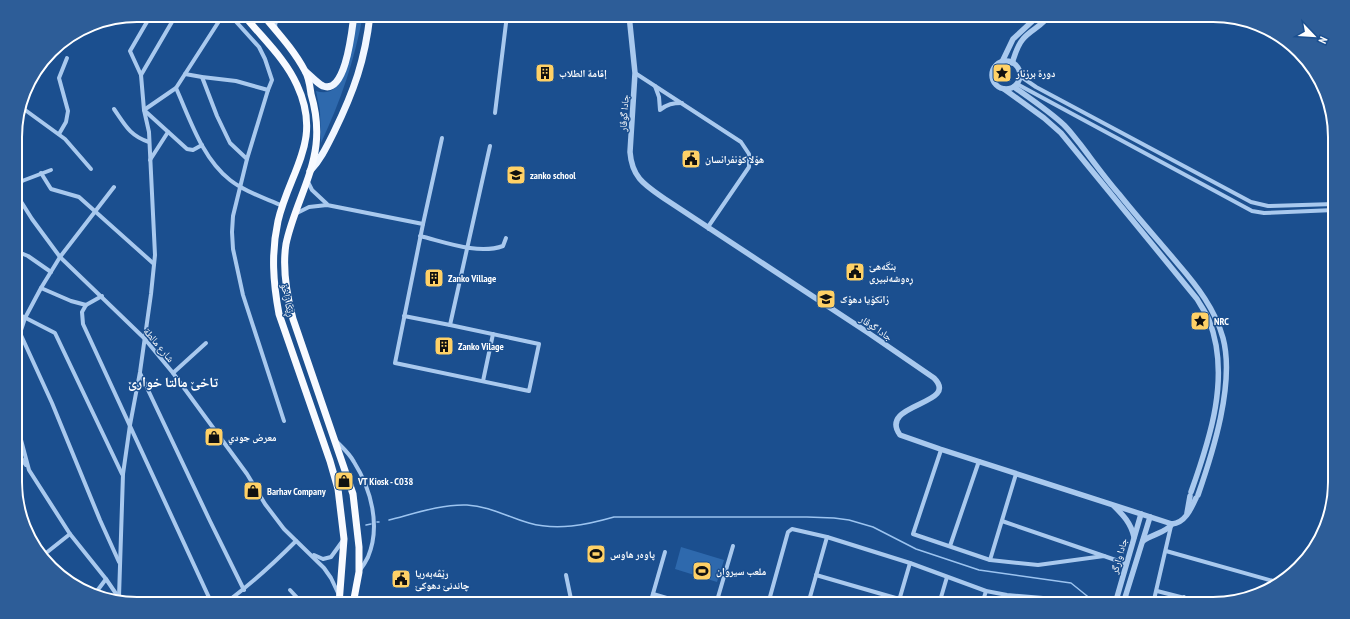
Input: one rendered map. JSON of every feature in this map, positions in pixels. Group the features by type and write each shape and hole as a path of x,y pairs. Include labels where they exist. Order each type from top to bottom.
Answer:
{"highway":[{"name":"ڕێکا زاخۆ","path":"249,22 290,70 302,97 306,115 307,128 301,160 282,206 278,221 273,253 273,271 275,295 279,314 334,475 342,515 344,539 339,597"},
{"path":"253,27 258,22"},
{"name":"ڕێکا زاخۆ","path":"269,22 292,51 306,72 315,108 317,126 316,146 310,171 293,215 286,245 285,263 288,300 293,319 353,494 356,515 359,572 354,597"},
{"path":"334,475 346,472"}],"main road":[{"name":"ڕێکا زاخۆ","path":"306,72 323,86 329,87 338,80 346,60 353,22"},
{"name":"ڕێکا زاخۆ","path":"310,171 324,153 345,109 366,50 369,22"}],"street":[{"path":"120,596 119,564 123,474 140,372 154,264 154,215 149,142 140,76 130,51 148,22"},
{"path":"140,76 172,22"},
{"path":"144,110 176,88 218,22"},
{"path":"236,22 259,47 272,80 247,159 233,216 233,249 243,295 284,421"},
{"path":"276,22 276,31"},
{"path":"495,113 506,22"},
{"name":"جادا گوڤار","path":"630,22 635,73 630,152 634,172 644,184 709,229 867,332 934,378 940,386 939,391 936,395 902,413 897,420 897,430 900,435 941,450 1172,524"},
{"path":"1031,22 1013,39 1002,62 995,67 992,75 994,83 1061,133 1197,299 1209,320 1217,350 1219,367 1214,414 1201,463 1190,494 1187,513"},
{"path":"1012,63 1018,46 1023,39 1044,22"},
{"path":"59,134 68,117 65,96 59,78 67,58"},
{"path":"1002,62 1012,63 1018,68 1020,76 1036,87 1250,202 1268,206 1328,204"},
{"path":"635,73 741,142 749,154 749,167 708,227 709,229"},
{"path":"185,74 236,81 268,90"},
{"path":"1004,89 1009,89 1015,85 1020,76"},
{"path":"202,77 217,116 230,143 247,159"},
{"path":"1015,85 1252,210 1264,213 1328,210"},
{"path":"1015,85 1066,126 1119,195 1203,295 1215,315 1223,339 1226,360 1225,389 1220,420 1205,474 1197,496 1183,520 1176,524 1172,524 1167,529 1152,535 1143,541"},
{"path":"655,86 659,97 660,110 668,104 682,103"},
{"path":"176,88 202,145 218,167 229,179 241,187 282,206"},
{"path":"114,109 128,131 138,139 149,142"},
{"path":"25,110 59,134 91,169"},
{"path":"144,110 187,149 193,150 202,145"},
{"path":"150,160 168,132"},
{"path":"404,316 539,344 529,391 395,363 404,316 420,236 422,224 442,138"},
{"path":"450,325 490,146"},
{"path":"22,181 51,170"},
{"path":"41,173 51,189 79,197 154,264"},
{"path":"307,180 312,190 327,204"},
{"path":"22,327 25,318 41,288 60,257 114,186"},
{"name":"شارع مالطة","path":"22,203 60,257 144,338 173,373 247,474 265,504 284,529 327,572 338,597"},
{"path":"293,215 309,207 327,204 422,224"},
{"path":"420,236 481,250 494,249 503,246 506,238"},
{"path":"22,254 51,272"},
{"path":"41,288 71,301 86,305"},
{"path":"102,296 86,305 82,312 83,324 209,597"},
{"path":"22,316 55,334 123,474"},
{"path":"483,381 493,334"},
{"path":"22,337 52,403 119,564"},
{"path":"173,373 206,343"},
{"path":"1217,350 1224,349"},
{"path":"140,372 206,514 244,590"},
{"path":"334,439 354,461 368,489 374,516 374,533 368,556 359,572"},
{"path":"22,445 28,469"},
{"path":"941,450 913,534 990,560 1038,565 1104,556"},
{"path":"22,460 70,534 117,595"},
{"path":"950,546 979,461"},
{"path":"990,560 1016,474"},
{"path":"1112,505 1131,526 1134,539"},
{"name":"جادا وارگر","path":"1117,597 1141,514"},
{"name":"جادا وارگر","path":"1125,597 1150,517"},
{"path":"1002,521 1126,564"},
{"path":"1155,597 1172,524"},
{"path":"770,597 788,532 792,529 828,537 910,563 986,591 1031,597"},
{"path":"46,552 70,534"},
{"path":"810,597 828,537"},
{"name":"شارع مالطة","path":"310,554 328,559 333,556 337,547 344,539"},
{"path":"234,597 272,566 296,541"},
{"path":"718,597 733,546"},
{"path":"1166,551 1272,581"},
{"path":"652,597 664,552"},
{"path":"899,597 910,563"},
{"path":"566,575 571,597"},
{"path":"816,575 885,597"},
{"path":"941,597 947,577"},
{"path":"98,590 106,579"},
{"path":"290,590 296,597"},
{"path":"984,597 986,591"},
{"path":"1157,591 1184,597"},
{"path":"653,594 663,597"}],"shaded area":[{"path":"355,22 361,22 351,65 341,96 321,143 320,111 316,91 329,92 338,85 342,78"},
{"path":"681,547 724,560 717,582 675,569"}],"waterway":[{"path":"389,520 417,512 457,505 483,507 529,523 550,527 582,525 614,517 834,518 849,520 873,527 916,549 979,570 1071,583 1088,597"},
{"path":"366,525 371,524"}],"place":[{"name":"إقامة الطلاب","path":"545,73"},
{"name":"دورة برزنار","path":"1002,73"},
{"name":"هۆلا كۆنفرانسان","path":"691,159"},
{"name":"zanko school","path":"516,175"},
{"name":"بنگه‌هێ ڕه‌وشه‌نبیرى","path":"855,272"},
{"name":"Zanko Village","path":"434,278"},
{"name":"زانکۆیا دهۆک","path":"826,299"},
{"name":"NRC","path":"1200,321"},
{"name":"Zanko Vilage","path":"444,346"},
{"name":"معرض جودي","path":"214,437"},
{"name":"VT Kiosk - C038","path":"344,481"},
{"name":"Barhav Company","path":"253,491"},
{"name":"پاوەر هاوس","path":"596,554"},
{"name":"ملعب سيروان","path":"702,571"},
{"name":"رێڤەبەریا چاندنێ دهوکێ","path":"401,579"}],"district":[{"name":"تاخێ مالتا خوارێ","path":"173,382"}]}
